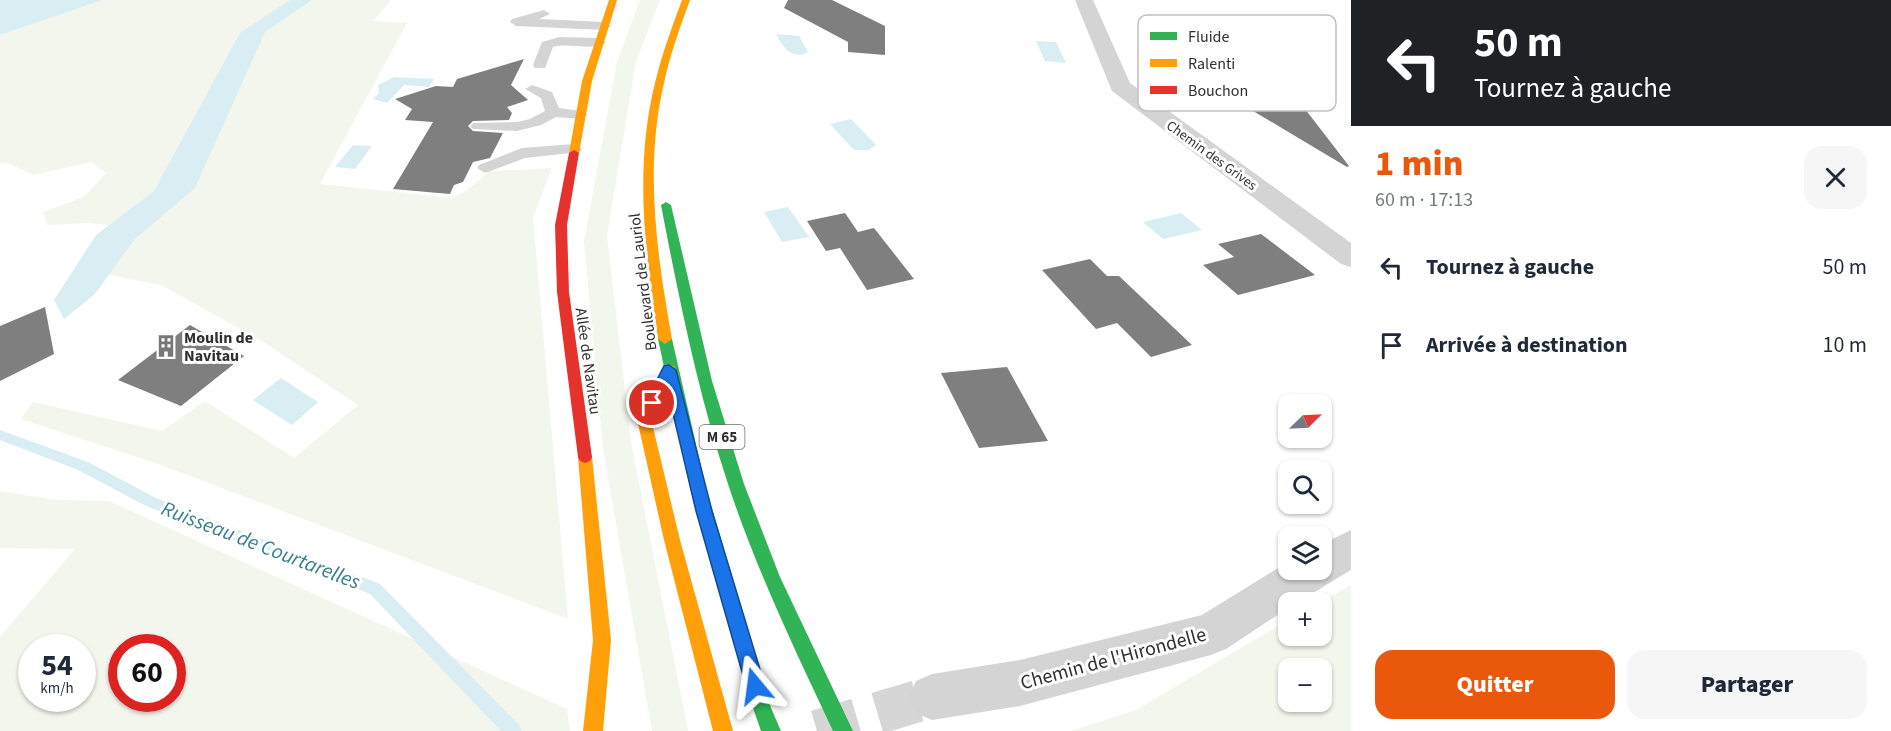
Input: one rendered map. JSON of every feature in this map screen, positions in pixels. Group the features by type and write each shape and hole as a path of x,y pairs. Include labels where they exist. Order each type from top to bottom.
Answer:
{"main road":[{"name":"Allée de Navitau","path":"593,731 602,639 587,470 563,292 561,225 586,81 613,0"},
{"name":"Boulevard de Lauriol","path":"686,0 671,42 650,127 649,217 658,302 669,370 704,511 762,708 771,731"},
{"name":"M 65","path":"650,127 679,268 717,423 750,523 808,659 843,731"},
{"path":"669,370 644,419 672,540 723,731"}],"street":[{"name":"Chemin des Grives","path":"1084,0 1120,86 1138,99"},
{"name":"Chemin des Grives","path":"1154,111 1351,257"},
{"path":"1332,559 1351,548"},
{"name":"Chemin de l'Hirondelle","path":"932,698 1020,683 1211,634 1296,580"}],"lane":[{"path":"544,14 516,22 605,26"},
{"path":"540,65 547,45 559,41 599,42"},
{"path":"532,89 547,95 553,112"},
{"path":"478,126 507,129 530,126 553,112 580,115"},
{"path":"485,168 522,153 574,149"}],"shaded area":[{"path":"0,0 103,0 0,35"},
{"path":"103,0 391,0 373,21 407,23 320,184 452,198 467,190 490,171 552,168 533,218 568,619 158,464 21,419 33,402 162,431 205,401 294,458 358,405 262,341 161,285 78,269 115,226 91,223 47,225 43,212 84,197 106,173 91,162 33,175 10,164 0,163 0,35"},
{"path":"290,0 312,0 265,32 195,188 134,240 95,294 64,319 54,300 96,235 154,191 240,33"},
{"path":"640,0 660,0 636,61 607,236 631,442 688,731 652,731 603,448 584,241 617,62"},
{"path":"776,34 799,36 808,52 793,54 785,48"},
{"path":"1036,41 1056,42 1066,63 1045,61"},
{"path":"394,77 434,79 429,87 404,85 387,103 373,99 379,93 378,85"},
{"path":"851,119 876,145 869,150 854,150 830,124"},
{"path":"353,145 372,146 355,169 335,167"},
{"path":"788,207 809,237 782,242 764,212"},
{"path":"1181,213 1202,230 1163,239 1143,222"},
{"path":"281,378 318,402 292,425 253,400"},
{"path":"0,491 56,500 109,501 567,709 570,731 0,731 0,637 75,549 0,548"},
{"path":"1351,585 1351,731 1071,731 1136,710 1278,626 1278,646 1332,646 1332,596"}],"building":[{"path":"788,0 832,0 885,26 885,55 848,52 848,42 784,8"},
{"path":"524,59 511,85 528,100 507,107 512,113 509,120 473,121 468,126 473,131 503,133 490,158 473,162 463,182 454,185 450,194 393,189 433,122 405,120 412,109 395,99 436,86 453,87 457,79"},
{"path":"1253,111 1307,111 1349,166 1347,167"},
{"path":"845,213 858,232 874,228 914,279 867,290 840,248 826,251 807,221"},
{"path":"1261,234 1315,275 1238,295 1203,265 1234,257 1218,244"},
{"path":"1090,259 1107,276 1119,276 1192,345 1151,357 1117,323 1096,329 1042,270"},
{"path":"45,307 54,354 0,381 0,326"},
{"path":"190,325 244,356 181,406 118,380"},
{"path":"1007,367 1048,441 979,448 941,373"}],"waterway":[{"name":"Ruisseau de Courtarelles","path":"0,435 83,466 151,502 375,589 513,731"}],"tunnel":[{"path":"817,731 932,697"}],"traffic: fast":[{"path":"666,205 705,381 736,484 772,578 843,731"},
{"path":"665,339 698,488 762,708 771,731"}],"traffic: slow":[{"path":"574,153 587,81 613,0"},
{"path":"665,339 652,251 648,168 659,85 670,43 686,0"},
{"path":"669,370 644,419 672,540 723,731"},
{"path":"585,457 602,640 593,731"}],"traffic: jam":[{"path":"574,153 561,225 563,292 585,457"}],"place":[{"name":"Moulin de Navitau","path":"166,346"}],"route":[{"path":"652,403 669,370 704,511 755,686"}]}
